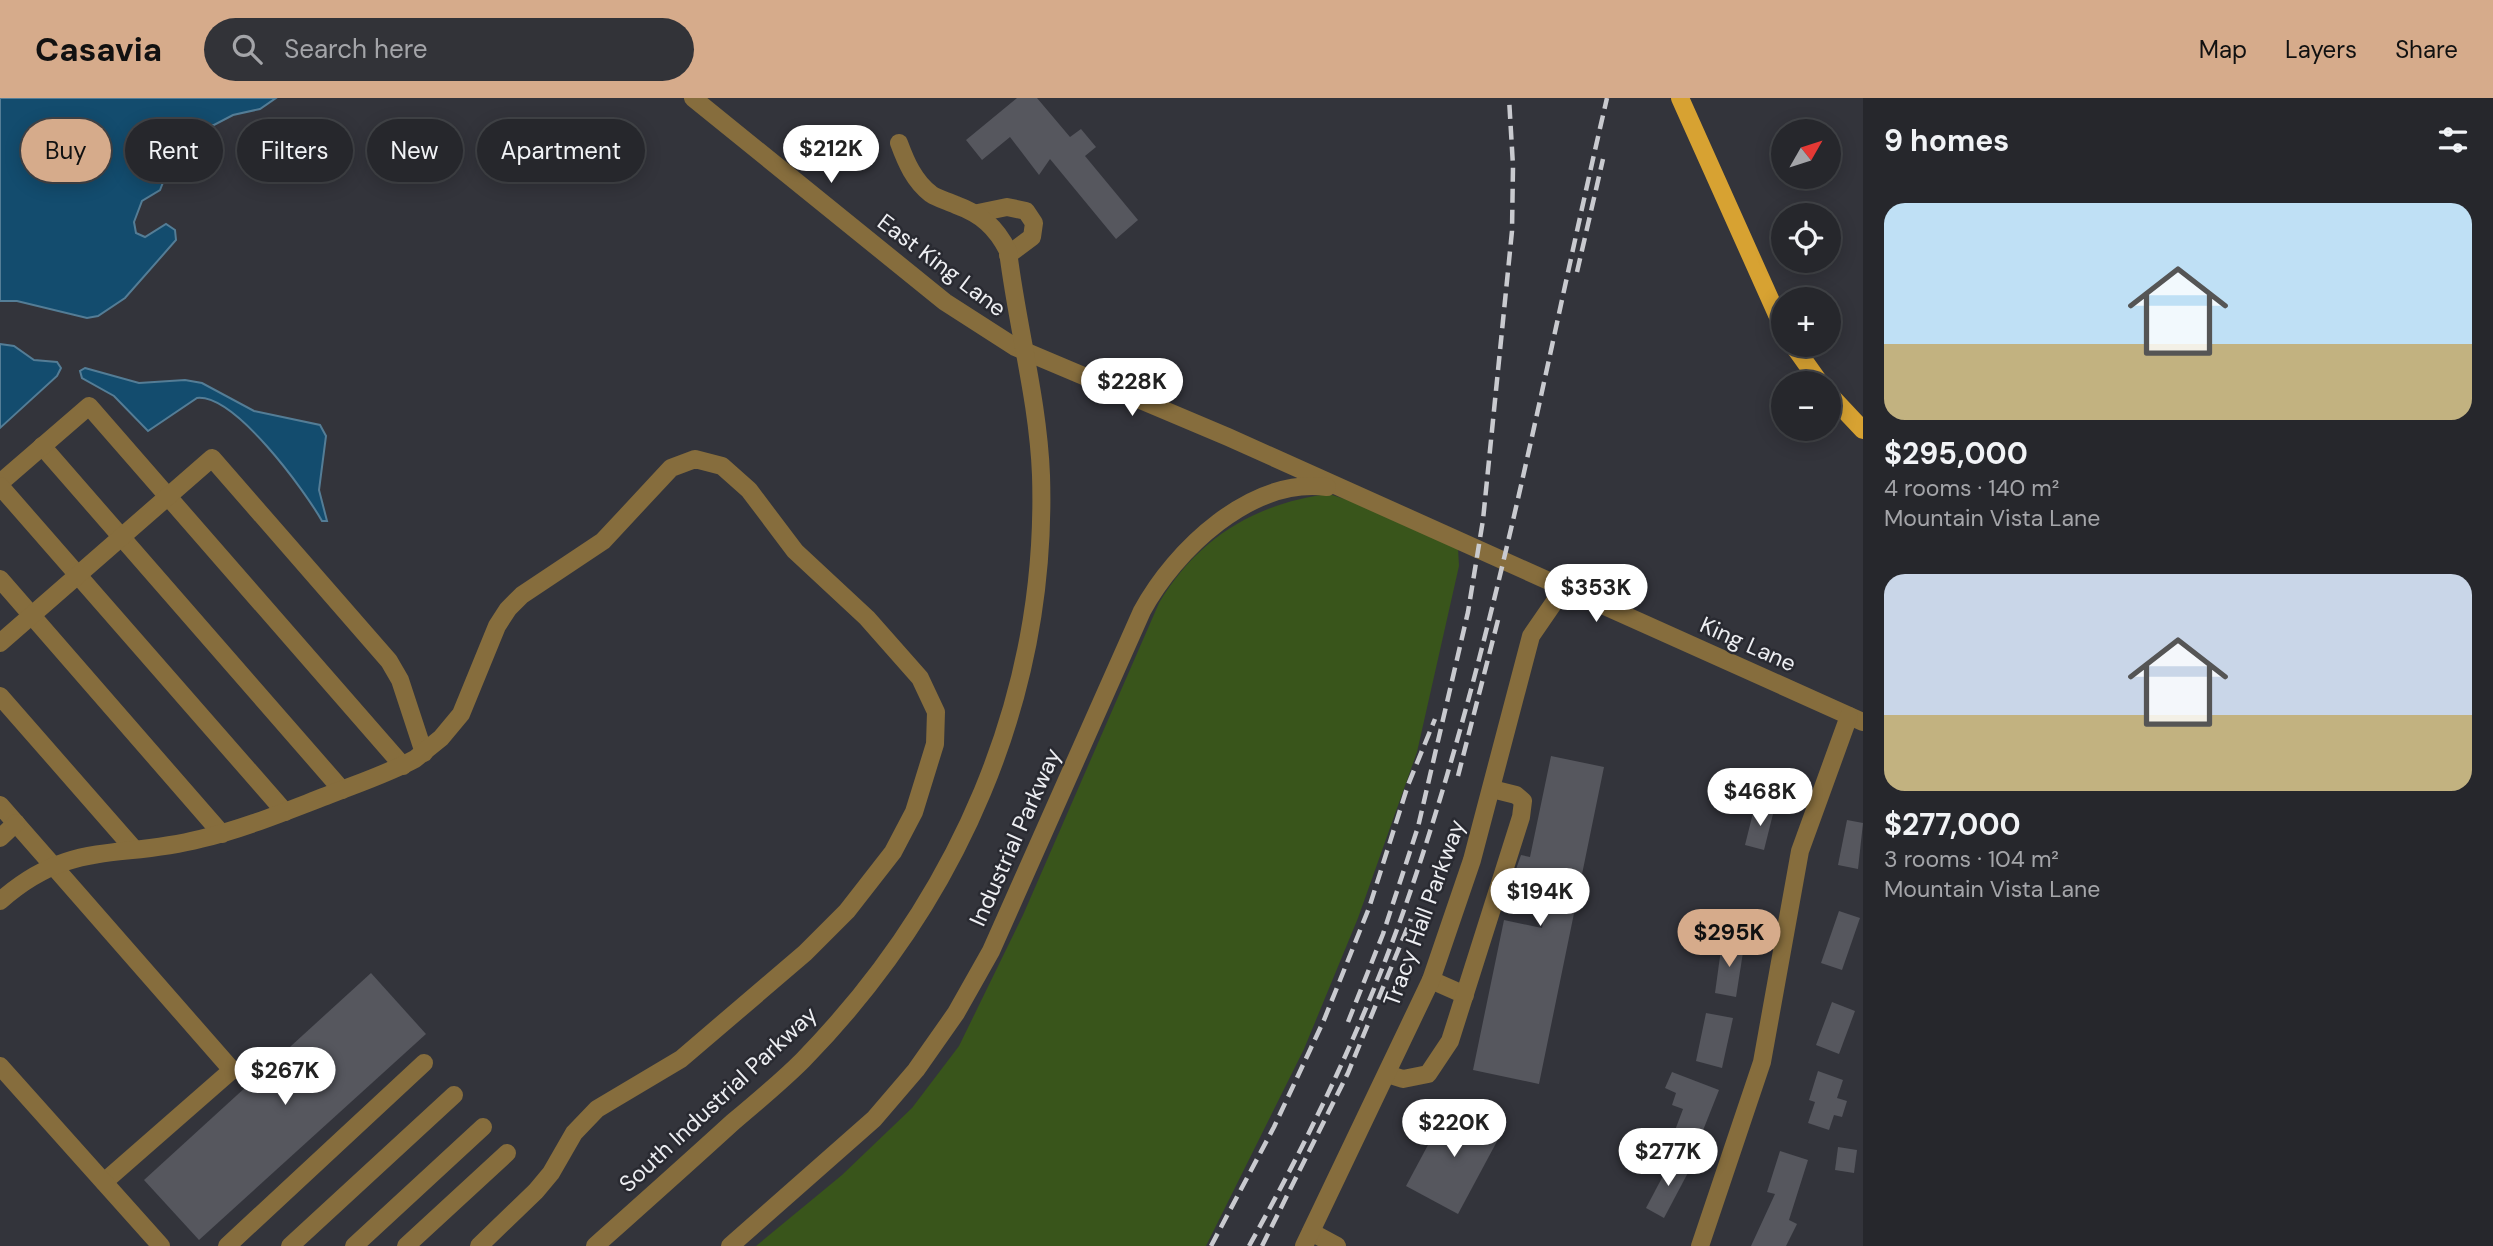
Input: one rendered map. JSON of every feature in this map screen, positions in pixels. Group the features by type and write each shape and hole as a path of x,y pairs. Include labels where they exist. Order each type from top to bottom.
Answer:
{"main road":[{"path":"1680,98 1771,301"},
{"path":"1841,407 1863,430"}],"street":[{"name":"East King Lane","path":"693,98 945,302 991,334 1026,352 1228,437 1344,491"},
{"path":"899,143 907,167 933,196 978,214 999,234 1008,255 1032,237 1034,223 1026,211 1007,207 978,214"},
{"name":"South Industrial Parkway","path":"595,1246 775,1086 828,1033 909,932 964,835 1007,724 1026,653 1035,593 1041,474 1026,352 1008,255"},
{"path":"285,812 0,485 89,406 403,765"},
{"path":"42,446 342,790"},
{"path":"0,643 212,458 389,661 400,680 424,752"},
{"path":"0,901 25,879 52,864 102,852 153,849 222,834 403,765 442,738 461,714 475,687 497,626 508,609 522,595 603,541 671,468 695,459 722,466 749,490 795,551 867,618 920,678 933,701 937,723 929,767 914,812 892,852 847,911 805,953 681,1059 597,1109 574,1133 551,1173 536,1191 479,1246"},
{"name":"Industrial Parkway","path":"730,1246 874,1119 916,1070 956,1013 991,951 1142,611 1176,559 1216,524 1261,499 1301,486 1323,486 1344,491"},
{"name":"King Lane","path":"1344,491 1856,719"},
{"path":"0,579 222,834"},
{"name":"Tracy Hall Parkway","path":"1307,1239 1431,980 1492,789 1531,636 1564,588"},
{"path":"0,696 134,849"},
{"path":"1700,1246 1762,1062 1800,851 1856,719"},
{"path":"1387,1074 1403,1079 1428,1074 1450,1041 1486,934 1492,901 1506,868 1523,800 1516,794 1492,789"},
{"path":"0,805 232,1070 104,1182"},
{"path":"0,838 16,823"},
{"path":"1462,889 1492,901"},
{"path":"1431,980 1465,995"},
{"path":"227,1246 424,1063"},
{"path":"0,1066 161,1246"},
{"path":"290,1246 454,1095"},
{"path":"354,1246 483,1126"},
{"path":"406,1246 507,1153"},
{"path":"1307,1239 1337,1246"}],"green space":[{"path":"1329,494 1354,502 1458,548 1459,566 1417,752 1358,918 1304,1049 1206,1246 756,1246 842,1175 912,1108 959,1046 1023,915 1159,603 1174,580 1191,560 1231,528 1277,506"}],"water":[{"path":"0,98 276,98 260,109 233,115 223,120 125,119 125,182 163,182 160,190 142,201 134,222 136,233 145,237 166,224 175,230 176,240 125,298 98,316 87,318 17,301 0,301"},
{"path":"0,344 14,346 34,360 57,362 61,368 57,376 0,428"},
{"path":"85,368 139,383 185,380 202,383 254,411 320,425 326,436 319,490 327,521 322,521 301,489 267,447 230,411 213,401 197,398 148,431 114,396 82,378 80,371"}],"building":[{"path":"1017,98 1037,98 1070,137 1081,129 1096,147 1085,156 1138,220 1116,239 1050,159 1039,175 1010,137 982,160 966,140"},
{"path":"1551,756 1604,767 1539,1084 1473,1070 1504,920 1542,928 1549,894 1523,889 1526,875 1515,872 1521,855 1530,857"},
{"path":"1755,805 1774,810 1764,850 1745,845"},
{"path":"1847,820 1863,823 1858,869 1838,865"},
{"path":"1839,911 1860,918 1842,970 1821,963"},
{"path":"1722,942 1744,946 1736,997 1715,993"},
{"path":"371,973 426,1034 199,1240 144,1180"},
{"path":"1832,1002 1855,1011 1839,1054 1816,1045"},
{"path":"1706,1013 1733,1018 1722,1068 1696,1061"},
{"path":"1818,1071 1843,1080 1837,1098 1847,1101 1842,1117 1834,1115 1829,1130 1808,1123 1815,1102 1809,1100"},
{"path":"1672,1072 1719,1090 1698,1143 1674,1133 1683,1109 1672,1105 1676,1093 1665,1088"},
{"path":"1450,1104 1502,1132 1458,1214 1406,1186"},
{"path":"1838,1147 1857,1150 1854,1173 1835,1170"},
{"path":"1780,1151 1808,1160 1789,1220 1797,1224 1786,1246 1751,1246 1775,1194 1767,1192"},
{"path":"1673,1157 1691,1167 1664,1218 1646,1208"}],"railway":[{"path":"1348,1022 1383,934 1418,827 1468,612 1483,520 1512,231 1513,166 1509,98"},
{"path":"1249,1246 1293,1165 1353,1039 1404,910 1436,811 1492,610 1607,98"},
{"path":"1577,272 1603,159"},
{"path":"1458,776 1498,620"},
{"path":"1211,1246 1274,1127 1324,1020 1369,908 1408,785 1435,719"},
{"path":"1262,1246 1348,1073 1411,919"}]}
